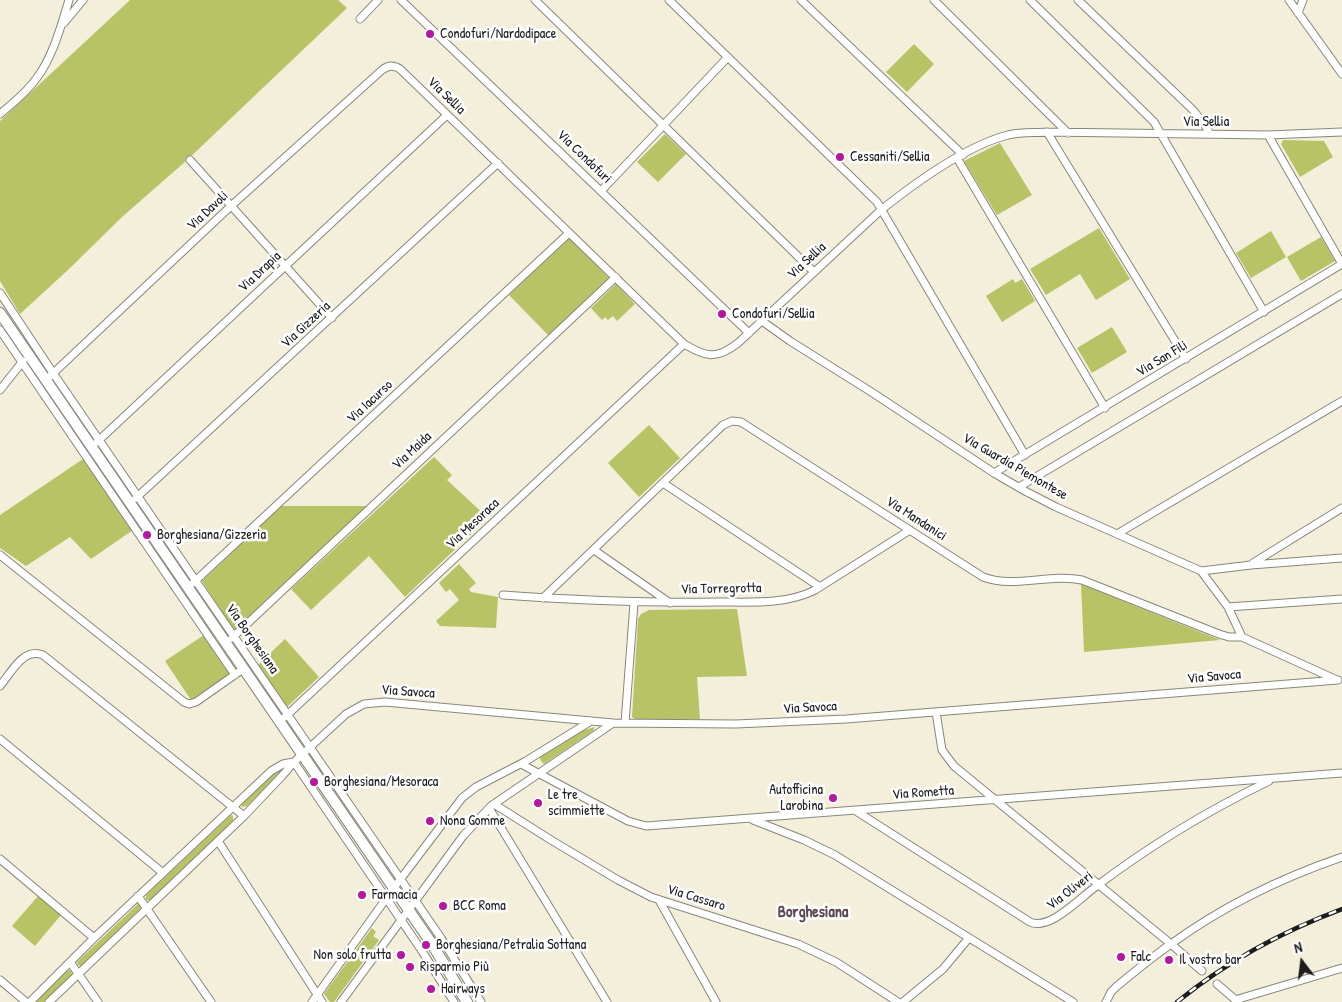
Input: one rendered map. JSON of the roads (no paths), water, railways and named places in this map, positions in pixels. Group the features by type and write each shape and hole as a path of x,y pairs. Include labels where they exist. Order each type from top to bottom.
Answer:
{"street":[{"path":"0,114 38,78 62,25 69,0"},
{"path":"62,25 83,0"},
{"path":"360,19 378,0"},
{"name":"Via Condofuri","path":"401,0 749,333"},
{"path":"534,0 814,272"},
{"path":"669,0 877,202 1025,455"},
{"path":"801,0 960,157 1105,408"},
{"path":"934,0 1068,133"},
{"path":"1030,0 1154,122 1159,134 1264,312"},
{"path":"1078,0 1193,110 1210,134"},
{"path":"1289,0 1342,74"},
{"path":"1298,12 1303,0"},
{"path":"601,191 728,57"},
{"name":"Via Sellia","path":"392,66 400,70 498,163 684,344 699,353 714,355 729,350 749,333 881,210 913,185 960,157 1007,136 1020,133 1047,132 1268,135 1342,132"},
{"name":"Via Davoli","path":"49,377 231,206 382,70 392,66"},
{"name":"Via Drapia","path":"91,448 285,265 447,116"},
{"path":"1047,132 1186,359"},
{"path":"1268,135 1342,264"},
{"path":"190,160 332,318"},
{"name":"Via Gizzeria","path":"130,504 498,163"},
{"name":"Via Iacurso","path":"191,585 569,233"},
{"name":"Via San Fili","path":"994,473 1342,264"},
{"name":"Via Maida","path":"230,640 616,277"},
{"name":"Via Borghesiana","path":"0,292 91,448 230,640 288,715 302,755 386,899 454,1002"},
{"path":"1019,487 1342,294"},
{"path":"0,309 7,304"},
{"name":"Via Borghesiana","path":"0,313 25,359 239,672 280,722 437,953 467,1002"},
{"name":"Via Guardia Piemontese","path":"762,321 994,473 1048,504 1201,571 1228,607 1242,637"},
{"name":"Via Borghesiana","path":"0,330 25,359 49,377 100,440 138,496 191,585"},
{"name":"Via Mesoraca","path":"280,722 684,344"},
{"path":"0,390 25,359"},
{"path":"1117,534 1342,400"},
{"name":"Via Mandanici","path":"543,598 723,425 729,421 736,421 974,571 992,580 1013,582 1061,578 1079,579 1219,634 1242,637 1340,681"},
{"path":"663,483 820,587"},
{"path":"1251,565 1342,508"},
{"name":"Via Torregrotta","path":"503,595 634,603 782,600 802,596 820,587 910,530"},
{"path":"594,550 670,603"},
{"path":"0,555 184,702 189,704 196,702 239,672"},
{"path":"1201,571 1342,558"},
{"path":"1228,607 1342,599"},
{"path":"625,723 634,603"},
{"name":"Via Borghesiana","path":"230,640 239,672"},
{"path":"0,686 24,657 33,653 44,656 234,806 244,816"},
{"name":"Via Savoca","path":"49,1002 244,816 302,755 350,711 361,705 374,702 625,723 764,723 936,712 1340,681"},
{"path":"936,712 941,747 946,757 957,769 1202,971"},
{"path":"314,999 393,889 462,798 481,784 521,764 592,721"},
{"path":"342,1002 463,836 491,806 613,722"},
{"path":"0,739 163,873"},
{"path":"30,1002 94,938 273,769 302,755"},
{"name":"Via Borghesiana","path":"302,755 400,880 454,956 481,1002"},
{"name":"Via Rometta","path":"521,764 628,821 638,825 655,826 1342,772"},
{"name":"Via Oliveri","path":"856,810 1035,924 1049,922 1098,884 1183,826 1274,778"},
{"path":"491,806 607,1002"},
{"name":"Via Cassaro","path":"491,806 618,880 659,900 795,942 836,962 898,1002"},
{"path":"750,819 797,836 829,852 1073,1002"},
{"path":"218,840 314,999 322,1002"},
{"path":"1102,1002 1107,1002 1111,992 1116,987 1171,944 1212,916 1250,895 1296,874 1342,857"},
{"path":"0,859 94,938"},
{"path":"138,896 211,1002"},
{"path":"659,900 716,1002"},
{"path":"903,1002 943,969 968,939"},
{"path":"70,962 98,1002"},
{"path":"1217,984 1236,1001 1342,968"},
{"path":"0,980 26,1002"}],"railway":[{"path":"1177,1002 1215,974 1256,949 1298,927 1342,909"}],"place":[{"name":"Condofuri/Nardodipace","path":"430,34"},
{"name":"Cessaniti/Sellia","path":"840,157"},
{"name":"Condofuri/Sellia","path":"722,314"},
{"name":"Borghesiana/Gizzeria","path":"147,535"},
{"name":"Borghesiana/Mesoraca","path":"314,782"},
{"name":"Autofficina Larobina","path":"833,798"},
{"name":"Le tre scimmiette","path":"538,803"},
{"name":"Nona Gomme","path":"430,821"},
{"name":"Farmacia","path":"362,895"},
{"name":"BCC Roma","path":"443,906"},
{"name":"Borghesiana/Petralia Sottana","path":"426,945"},
{"name":"Non solo frutta","path":"401,955"},
{"name":"Falc","path":"1121,957"},
{"name":"Il vostro bar","path":"1169,960"},
{"name":"Risparmio Più","path":"410,967"},
{"name":"Hairways","path":"431,989"}],"district":[{"name":"Borghesiana","path":"813,913"}]}
